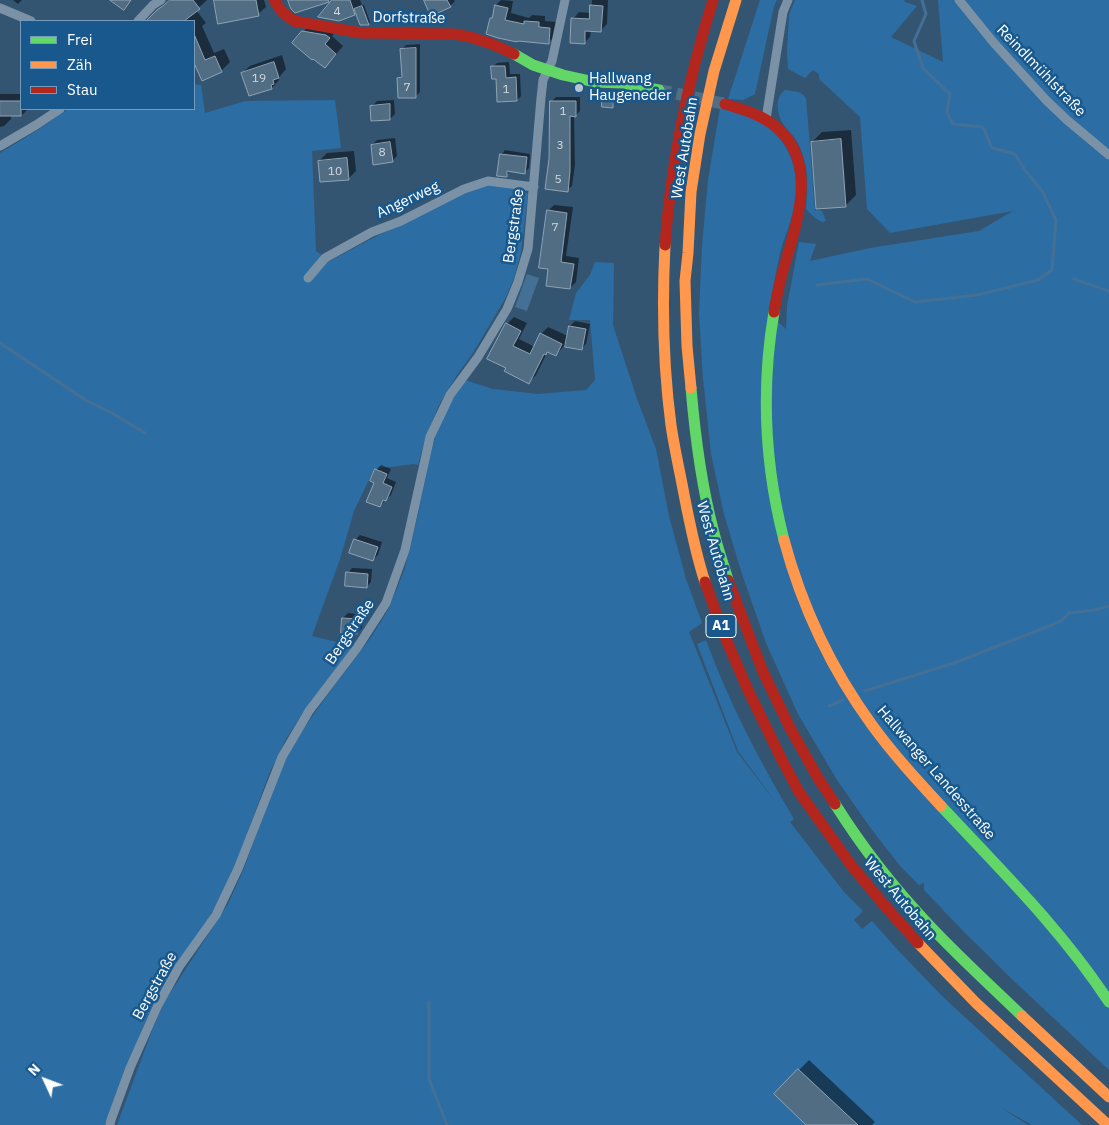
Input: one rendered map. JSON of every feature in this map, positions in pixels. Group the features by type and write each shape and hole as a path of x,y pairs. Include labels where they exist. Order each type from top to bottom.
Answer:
{"main road":[{"name":"Dorfstraße","path":"274,0 282,13 294,21 361,33 454,34 470,37 492,44 548,70 580,80 622,82 659,90"},
{"name":"West Autobahn","path":"713,0 694,63 674,156 665,244 664,305 666,366 672,427 686,508 703,574 713,604 734,660 772,740 800,792 854,870 933,961 1108,1125"},
{"name":"West Autobahn","path":"736,0 714,71 700,134 691,192 685,281 686,346 698,447 706,499 731,589 763,672 790,728 818,778 852,831 890,880 928,924 968,965 1109,1096"},
{"name":"Hallwanger Landesstraße","path":"725,104 746,110 766,119 781,130 795,152 802,177 802,195 778,290 771,330 766,407 768,448 783,538 794,575 809,612 829,655 859,706 874,727 908,769 1073,951 1109,1002"}],"street":[{"path":"138,20 161,0"},
{"name":"Bergstraße","path":"110,1125 130,1068 158,1005 179,967 216,915 238,869 282,757 309,711 357,648 386,603 405,550 430,437 450,395 478,357 507,309 518,282 528,249 544,80 552,61 565,0"},
{"path":"766,119 783,12 788,0"},
{"name":"Reindlmühlstraße","path":"959,0 994,43 1046,100 1109,155"},
{"path":"0,8 29,20"},
{"path":"0,146 58,110"},
{"name":"Angerweg","path":"308,278 325,258 372,232 401,221 464,189 488,181 534,187"}],"shaded area":[{"path":"760,0 777,0 774,6 755,94 743,100 728,99"},
{"path":"795,0 904,0 917,6 891,37 943,62 938,0 1109,0 1109,1070 964,932 924,890 924,883 919,885 901,867 837,780 798,714 766,643 724,514 711,454 703,378 699,313 702,246 708,180 720,108 763,124 782,142 789,153 793,165 796,177 795,203 780,253 768,313 786,329 787,306 799,242 816,244 810,261 870,248 979,231 1013,211 890,233 867,209 860,117 819,79 819,74 813,70 805,78 788,69 789,15"},
{"path":"195,84 201,85 205,113 245,101 335,100 341,148 312,151 316,251 330,261 464,193 481,187 491,185 521,188 528,194 521,252 515,275 506,297 439,405 425,440 418,465 374,469 354,511 340,559 312,636 353,646 302,714 286,739 269,774 234,870 207,921 156,998 113,1102 107,1125 0,1125 0,153 67,110 195,110"},
{"path":"785,90 794,91 806,98 815,210 822,211 826,221 822,222 815,218 806,209 806,165 797,142 785,127 778,112 779,98"},
{"path":"595,262 614,263 613,325 637,399 656,449 669,516 686,579 702,623 689,632 737,752 777,804 738,751 697,644 706,640 746,732 794,819 790,822 844,892 863,911 854,920 862,929 872,921 942,996 1082,1125 1032,1125 1000,1107 1028,1125 117,1125 165,1001 228,904 243,871 280,771 294,742 372,636 389,608 404,571 433,444 448,407 465,380 493,389 538,394 586,390 595,380 590,320 569,320 576,293 590,275"},
{"path":"527,274 539,278 527,311 515,307"}],"building":[{"path":"110,0 131,0 124,10"},
{"path":"170,0 193,0 200,9 185,20 147,20"},
{"path":"214,0 256,0 259,16 218,24"},
{"path":"288,0 328,0 329,2 295,13 291,9"},
{"path":"332,0 350,0 355,15 339,21 318,17"},
{"path":"424,0 447,0 451,7 431,16"},
{"path":"495,5 508,8 505,20 524,24 524,21 539,22 539,27 550,28 549,44 517,42 486,34"},
{"path":"590,5 603,6 601,32 585,31 585,44 570,43 571,18 589,19"},
{"path":"362,6 369,25 360,25 354,9"},
{"path":"302,31 326,35 330,38 325,44 336,54 325,68 292,43"},
{"path":"195,36 205,60 215,56 222,72 202,81 195,65"},
{"path":"416,48 416,98 398,98 397,78 402,77 400,49"},
{"path":"274,62 279,78 273,80 272,89 249,96 241,73"},
{"path":"491,66 505,66 506,78 516,77 517,101 497,102 496,79 492,79"},
{"path":"602,96 613,96 613,108 602,107"},
{"path":"0,101 20,101 21,116 0,116"},
{"path":"550,101 576,101 576,117 570,116 568,192 545,189 549,159"},
{"path":"390,104 390,120 371,121 370,106"},
{"path":"841,139 846,207 816,209 811,142"},
{"path":"390,142 393,162 373,165 371,145"},
{"path":"500,154 527,157 525,174 507,171 507,177 497,176"},
{"path":"347,158 349,180 320,182 318,161"},
{"path":"547,210 567,213 561,262 574,264 570,289 546,286 548,269 539,268"},
{"path":"506,323 521,331 513,346 530,354 540,333 562,344 556,356 547,352 546,355 544,354 529,384 504,371 506,368 487,359"},
{"path":"569,326 586,329 582,350 565,347"},
{"path":"375,469 387,474 383,483 392,487 386,501 383,500 380,507 366,502 374,483 370,481"},
{"path":"354,539 378,547 373,561 349,553"},
{"path":"346,572 368,574 367,588 345,586"},
{"path":"342,618 359,619 357,634 341,633"},
{"path":"798,1069 858,1125 806,1125 774,1094"}],"waterway":[{"path":"817,285 867,279 915,302 977,295 1038,280 1052,270 1056,220 1042,191 1015,154 992,148 983,127 953,124 947,113 950,94 923,68 914,41 926,14 922,0"},
{"path":"1074,279 1109,291"},
{"path":"0,343 87,401 112,413 145,433"},
{"path":"865,691 954,663 1052,625 1062,620 1069,613 1109,606"},
{"path":"829,706 843,700"},
{"path":"429,1002 429,1079 447,1125"}],"tunnel":[{"path":"659,90 725,104"}],"traffic: fast":[{"path":"514,54 533,65 563,75 595,82 622,83 659,90"},
{"path":"774,312 767,369 767,427 773,484 784,540"},
{"path":"691,388 705,494 728,580"},
{"path":"835,804 867,851 916,911 1022,1016"},
{"path":"941,806 1051,925 1091,975 1109,1002"}],"traffic: slow":[{"path":"691,388 687,346 685,281 691,192 700,134 714,71 736,0"},
{"path":"665,245 664,335 668,402 690,524 705,582"},
{"path":"784,540 809,613 831,660 857,704 880,736 905,767 941,806"},
{"path":"918,943 976,1003 1108,1125"},
{"path":"1022,1016 1109,1097"}],"traffic: jam":[{"path":"274,0 282,12 294,21 361,33 454,34 492,44 514,54"},
{"path":"665,245 676,152 682,121 688,91 713,0"},
{"path":"725,104 755,114 771,123 787,138 797,156 801,175 798,217 780,282 774,312"},
{"path":"728,580 763,672 790,728 835,804"},
{"path":"705,582 723,632 747,688 799,792 851,865 918,943"}],"place":[{"name":"Hallwang Haugeneder","path":"579,88"}]}
